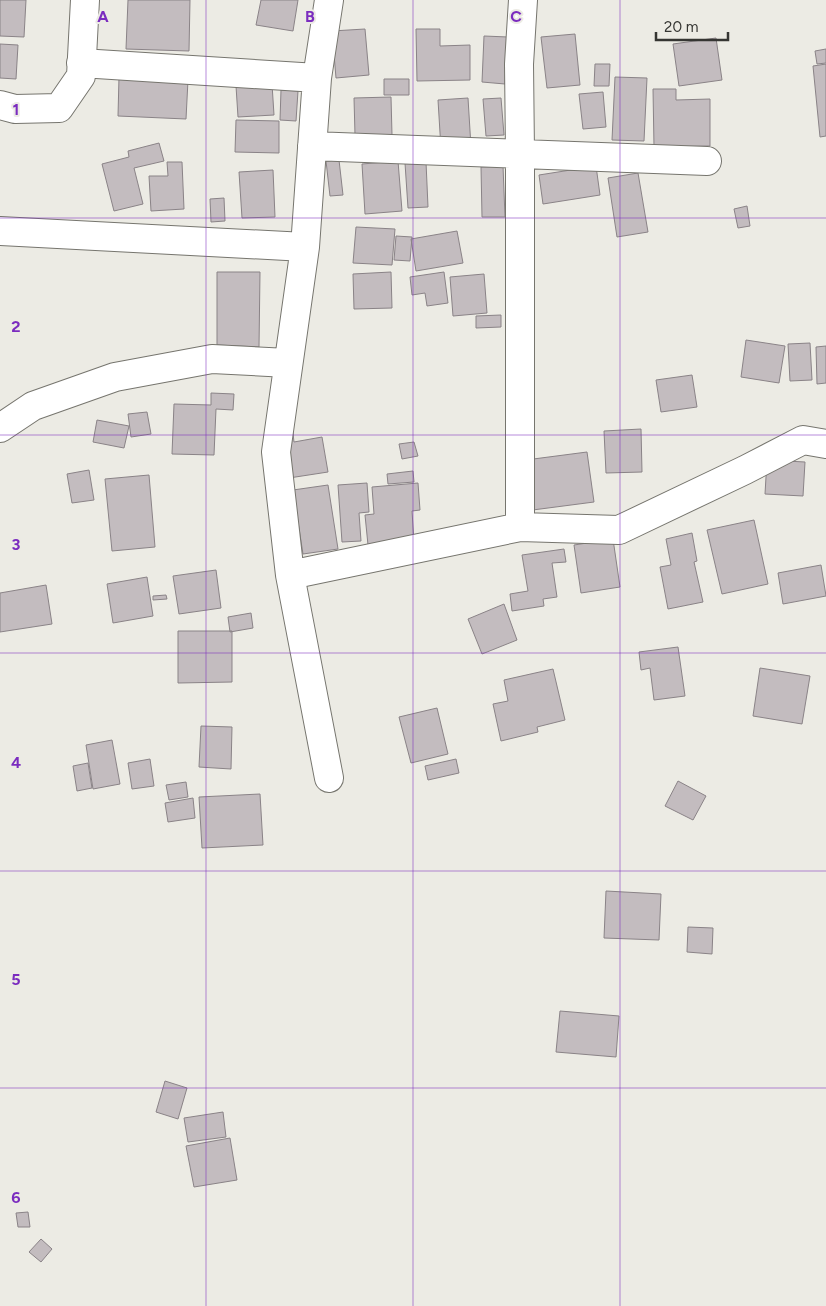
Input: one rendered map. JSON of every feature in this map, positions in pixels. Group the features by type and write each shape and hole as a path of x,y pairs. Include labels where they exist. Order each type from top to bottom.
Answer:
{"street":[{"path":"0,104 14,109 60,108 81,76 86,0"},
{"path":"329,778 290,575 276,452 305,247 317,78 330,0"},
{"path":"520,527 519,64 523,0"},
{"path":"82,62 317,78"},
{"path":"312,146 707,161"},
{"path":"0,231 305,247"},
{"path":"0,428 32,406 115,378 212,359 288,364"},
{"path":"290,575 520,527 619,530 803,440 826,444"}],"building":[{"path":"0,0 26,0 24,37 0,36"},
{"path":"128,0 190,0 189,51 126,49"},
{"path":"261,0 298,0 293,31 256,25"},
{"path":"365,29 369,75 336,78 332,31"},
{"path":"416,29 440,29 440,46 470,45 470,80 417,81"},
{"path":"575,34 580,85 547,88 541,37"},
{"path":"484,36 508,37 505,84 482,82"},
{"path":"716,38 722,80 679,86 673,44"},
{"path":"0,44 18,45 16,79 0,78"},
{"path":"826,49 826,63 817,64 815,51"},
{"path":"595,64 610,64 609,86 594,86"},
{"path":"826,64 826,136 820,137 813,66"},
{"path":"119,77 188,80 186,119 118,116"},
{"path":"615,77 647,78 644,141 612,140"},
{"path":"384,79 409,79 409,95 384,95"},
{"path":"272,84 274,115 238,117 236,86"},
{"path":"653,89 676,89 676,100 710,99 710,146 654,147"},
{"path":"281,90 298,91 296,121 280,120"},
{"path":"603,92 606,127 583,129 579,94"},
{"path":"391,97 392,135 355,135 354,98"},
{"path":"468,98 471,147 441,149 438,100"},
{"path":"501,98 504,135 486,136 483,99"},
{"path":"236,120 279,121 279,153 235,152"},
{"path":"159,143 164,161 134,168 143,204 114,211 102,164 129,157 128,151"},
{"path":"339,160 343,195 330,196 326,161"},
{"path":"398,161 402,211 365,214 362,164"},
{"path":"167,162 182,162 184,209 151,211 149,176 168,176"},
{"path":"426,162 428,207 408,208 405,163"},
{"path":"503,166 505,217 482,217 481,167"},
{"path":"596,166 600,195 543,204 539,175"},
{"path":"273,170 275,217 242,218 239,172"},
{"path":"638,173 648,232 617,237 608,178"},
{"path":"224,198 225,221 211,222 210,199"},
{"path":"747,206 750,226 738,228 734,209"},
{"path":"356,227 395,229 392,265 353,263"},
{"path":"457,231 463,263 416,271 411,239"},
{"path":"396,236 412,237 410,261 394,260"},
{"path":"217,272 260,272 259,347 217,345"},
{"path":"391,272 392,308 354,309 353,274"},
{"path":"444,272 448,303 427,306 425,293 412,295 410,277"},
{"path":"484,274 487,313 453,316 450,277"},
{"path":"501,315 501,327 476,328 476,316"},
{"path":"746,340 785,346 779,383 741,377"},
{"path":"810,343 812,380 790,381 788,344"},
{"path":"826,346 826,383 817,384 816,347"},
{"path":"692,375 697,407 661,412 656,380"},
{"path":"211,393 234,394 233,410 216,409 214,455 172,454 174,404 211,405"},
{"path":"147,412 151,434 131,437 128,414"},
{"path":"97,420 129,426 124,448 93,442"},
{"path":"292,425 294,442 322,437 328,472 289,478 271,428"},
{"path":"641,429 642,472 606,473 604,431"},
{"path":"414,442 418,456 402,459 399,444"},
{"path":"587,452 594,502 525,511 518,461"},
{"path":"767,460 805,462 803,496 765,494"},
{"path":"89,470 94,500 72,503 67,474"},
{"path":"413,471 414,482 388,484 387,474"},
{"path":"149,475 155,547 112,551 105,479"},
{"path":"367,483 369,512 359,513 361,541 342,542 338,485"},
{"path":"418,483 420,510 412,511 414,542 368,545 365,515 374,514 372,487"},
{"path":"328,485 338,549 303,554 293,490"},
{"path":"754,520 768,584 722,594 707,530"},
{"path":"692,533 697,561 694,562 703,602 668,609 660,567 671,565 666,539"},
{"path":"613,539 620,587 581,593 574,545"},
{"path":"564,549 566,562 552,563 557,597 543,599 544,606 512,611 510,594 528,591 522,555"},
{"path":"821,565 826,596 783,604 778,573"},
{"path":"216,570 221,608 179,614 173,576"},
{"path":"147,577 153,616 113,623 107,584"},
{"path":"46,585 52,624 0,632 0,593"},
{"path":"166,595 167,599 153,600 153,596"},
{"path":"504,604 517,640 482,654 468,619"},
{"path":"251,613 253,628 230,632 228,617"},
{"path":"178,631 232,631 232,682 178,683"},
{"path":"678,647 685,696 654,700 650,668 641,670 639,652"},
{"path":"760,668 810,676 802,724 753,716"},
{"path":"553,669 565,720 537,727 538,732 501,741 493,704 508,701 504,680"},
{"path":"437,708 448,754 411,763 399,717"},
{"path":"201,726 232,727 231,769 199,767"},
{"path":"112,740 120,784 93,789 86,745"},
{"path":"150,759 154,786 132,789 128,763"},
{"path":"456,759 459,773 428,780 425,766"},
{"path":"88,763 92,788 77,791 73,766"},
{"path":"678,781 706,796 693,820 665,806"},
{"path":"186,782 188,797 169,800 166,785"},
{"path":"260,794 263,845 202,848 199,797"},
{"path":"193,798 195,818 168,822 165,803"},
{"path":"606,891 661,894 659,940 604,938"},
{"path":"688,927 713,928 712,954 687,952"},
{"path":"560,1011 619,1016 616,1057 556,1052"},
{"path":"165,1081 187,1088 178,1119 156,1112"},
{"path":"223,1112 226,1137 188,1142 184,1118"},
{"path":"230,1138 237,1180 194,1187 186,1146"},
{"path":"28,1212 30,1227 18,1227 16,1213"},
{"path":"41,1239 52,1249 41,1262 29,1252"}]}
